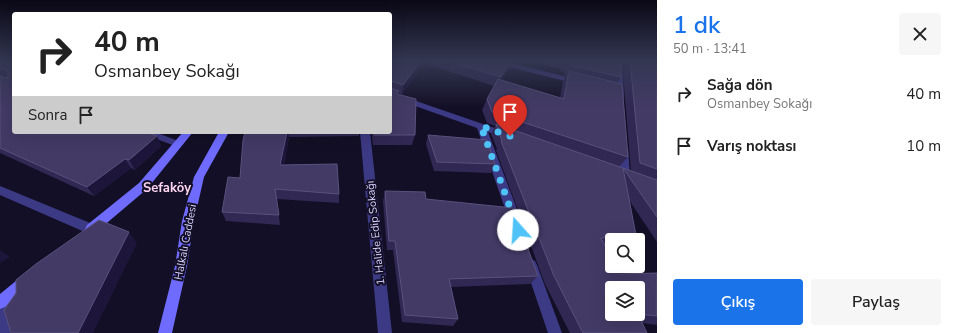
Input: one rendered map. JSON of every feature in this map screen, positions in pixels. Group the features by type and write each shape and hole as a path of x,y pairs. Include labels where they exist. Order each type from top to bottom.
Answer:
{"main road":[{"path":"79,238 143,186 186,134"},
{"name":"Halkalı Caddesi","path":"165,333 180,266 188,221 199,177 223,134"},
{"path":"3,300 36,273"}],"street":[{"path":"558,77 584,83"},
{"path":"617,77 616,92 621,108"},
{"path":"392,95 519,139"},
{"path":"481,126 518,230"},
{"path":"151,134 178,144"},
{"name":"1. Halide Edip Sokağı","path":"365,134 385,333"},
{"path":"623,138 621,174 638,180"},
{"path":"0,190 91,228"},
{"path":"526,252 555,333"},
{"path":"3,300 3,333"}],"building":[{"path":"0,77 12,77 12,134 152,134 157,136 129,160 125,159 87,187 0,148"},
{"path":"392,77 409,77 403,85 392,81"},
{"path":"568,77 592,77 622,84 628,157 492,112 487,99 498,79 564,99"},
{"path":"632,77 657,77 657,169 640,163"},
{"path":"392,89 399,91 397,94 416,99 415,135 374,135 392,134"},
{"path":"496,124 623,168 636,233 605,233 605,238 601,238 605,245 605,273 657,273 657,316 645,315 645,281 605,281 605,321 641,321 647,333 583,333 554,276"},
{"path":"244,134 287,134 280,165 337,164 339,194 275,189 279,215 222,212 228,177 240,178"},
{"path":"428,135 487,140 495,164 437,162"},
{"path":"623,168 657,180 657,217"},
{"path":"385,191 425,192 426,199 513,208 538,276 449,279 458,319 405,315 395,241 389,241"},
{"path":"99,220 129,232 78,333 11,333 4,310 16,293 16,280 36,264"}],"district":[{"name":"Sefaköy","path":"167,187"}],"route":[{"path":"510,136 481,126 518,230"}]}
